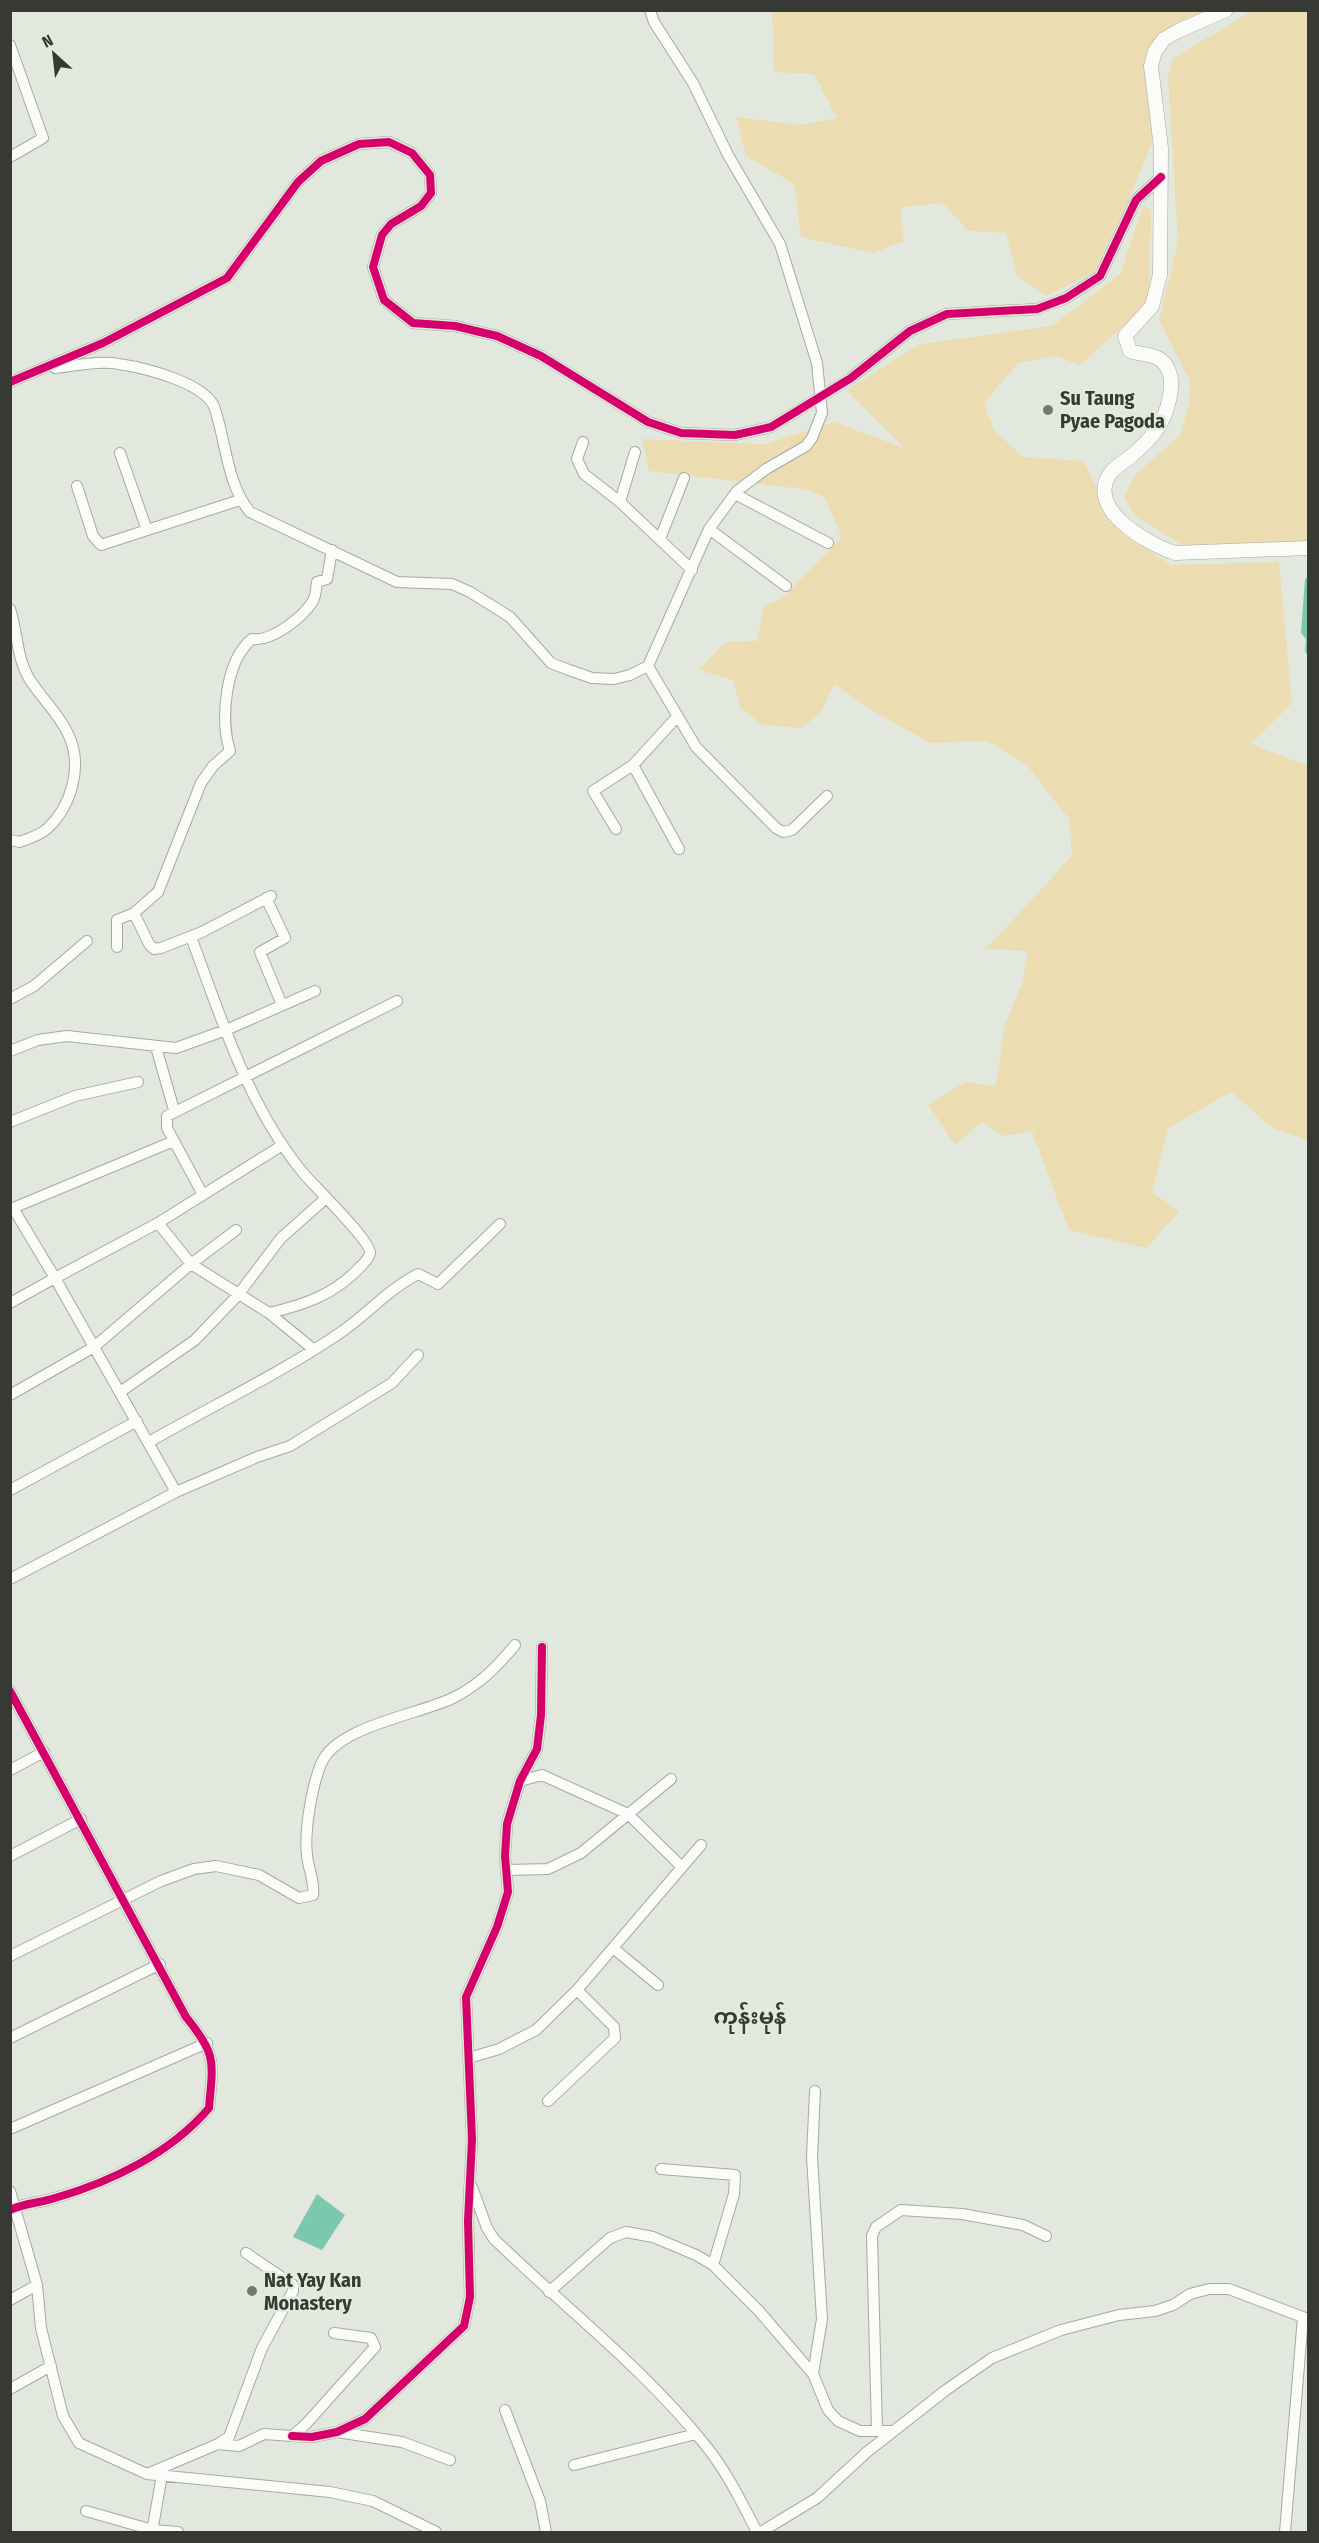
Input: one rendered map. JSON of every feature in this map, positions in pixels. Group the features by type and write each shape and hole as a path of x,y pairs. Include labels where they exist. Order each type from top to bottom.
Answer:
{"main road":[{"path":"1227,10 1164,39 1155,51 1151,66 1151,87 1161,148 1160,275 1152,306 1125,336 1130,351 1154,355 1163,361 1172,380 1169,407 1161,424 1149,441 1112,472 1107,483 1106,496 1112,511 1136,536 1154,547 1174,553 1308,548"}],"street":[{"path":"44,369 118,363 184,382 205,392 215,406 240,500 250,512 275,526 398,582 452,584 470,592 510,617 551,663 569,670 592,678 614,679 630,675 648,666 709,529 735,494 766,469 806,446 812,438 822,413 817,363 780,244 728,155 693,83 654,22 650,10"},
{"path":"10,45 43,138 10,157"},
{"path":"10,382 103,343 227,278 298,182 321,161 359,144 389,142 412,153 430,175 431,193 421,206 391,224 382,235 373,267 384,300 413,322 454,326 497,336 541,356 648,422 681,433 735,435 771,427 851,378 910,331 947,314 1037,309 1066,298 1100,276 1136,200 1161,177"},
{"path":"583,442 577,459 579,469 620,502 692,570"},
{"path":"620,502 636,452"},
{"path":"120,453 147,530"},
{"path":"660,539 684,478"},
{"path":"77,486 97,543 101,545 240,500"},
{"path":"735,494 828,543"},
{"path":"709,529 786,586"},
{"path":"117,947 117,920 134,913 158,892 201,783 213,766 230,751 224,731 227,697 241,648 252,639 262,640 277,635 314,600 317,582 327,579 332,550"},
{"path":"10,609 15,638 29,679 69,735 74,748 75,778 65,808 46,830 19,842 10,840"},
{"path":"648,666 672,703 676,718 696,747 716,770 783,832 792,830 827,796"},
{"path":"616,830 593,791 633,765 676,718"},
{"path":"633,765 679,849"},
{"path":"134,913 149,944 154,949 190,937 268,897 285,938 260,952 282,1005"},
{"path":"190,937 246,1077 281,1146 325,1199 369,1243 369,1256 350,1278 323,1297 301,1306 268,1313"},
{"path":"10,999 34,986 87,941"},
{"path":"10,1051 38,1040 67,1036 176,1048 226,1030 315,991"},
{"path":"202,1193 165,1122 167,1116 174,1110 246,1077 397,1001"},
{"path":"156,1047 174,1110"},
{"path":"10,1122 75,1096 138,1082"},
{"path":"174,1141 12,1206 176,1492"},
{"path":"10,1303 158,1223 202,1193 281,1146"},
{"path":"120,1392 195,1340 238,1295 281,1238 325,1199"},
{"path":"158,1223 191,1264 268,1313 313,1349"},
{"path":"149,1442 274,1376 338,1334 396,1286 418,1274 438,1284 500,1224"},
{"path":"10,1395 94,1347 191,1264 236,1230"},
{"path":"10,1579 176,1492 257,1457 290,1446 392,1383 418,1355"},
{"path":"10,1490 137,1421"},
{"path":"10,1956 161,1881 194,1869 216,1866 259,1875 299,1898 313,1895 306,1853 308,1830 321,1763 331,1747 349,1737 452,1698 485,1678 516,1645"},
{"path":"218,2444 239,2446 264,2434 312,2437 337,2432 365,2419 464,2326 470,2298 469,2058 465,2025 466,1997 497,1927 508,1892 507,1824 520,1781 537,1749 541,1715 542,1647"},
{"path":"10,1690 160,1964 186,2017 207,2043 213,2068 208,2108 168,2146 109,2179 54,2199 14,2208"},
{"path":"10,1770 44,1752"},
{"path":"520,1781 542,1775 628,1814 682,1868"},
{"path":"506,1870 548,1869 581,1853 671,1779"},
{"path":"10,1856 81,1819"},
{"path":"469,2058 499,2049 536,2030 577,1990 701,1845"},
{"path":"613,1948 658,1985"},
{"path":"10,2038 160,1964"},
{"path":"548,2101 615,2038 614,2027 577,1990"},
{"path":"10,2129 207,2043"},
{"path":"813,2374 822,2319 812,2157 815,2091"},
{"path":"661,2169 735,2175 734,2194 713,2265"},
{"path":"470,2181 487,2228 494,2240 636,2370 696,2434 736,2492 759,2532 817,2498 894,2431 946,2390 992,2358 1061,2330 1119,2315 1155,2311 1173,2305 1190,2294 1209,2289 1229,2289 1306,2318 1285,2532"},
{"path":"10,2191 38,2285 41,2328 63,2416 79,2443 147,2474 330,2492 373,2501 436,2532"},
{"path":"877,2431 872,2236 876,2227 901,2210 972,2216 1023,2225 1046,2236"},
{"path":"549,2292 610,2238 626,2232 653,2237 713,2265 759,2311 813,2374 828,2410 838,2421 860,2431 894,2431"},
{"path":"147,2474 218,2444 229,2437 262,2348 293,2291 293,2285 286,2278 246,2253"},
{"path":"10,2300 38,2285"},
{"path":"292,2436 306,2424 375,2347 371,2338 334,2333"},
{"path":"10,2389 51,2366"},
{"path":"505,2410 540,2501 546,2532"},
{"path":"337,2432 402,2442 450,2460"},
{"path":"574,2465 696,2434"},
{"path":"153,2531 162,2475"},
{"path":"87,2511 153,2531 178,2532"}],"shaded area":[{"path":"772,11 1217,11 1210,15 1174,24 1145,56 1152,143 1129,199 1094,272 1046,296 1017,276 1006,233 968,231 943,203 900,207 904,241 873,253 801,237 794,184 746,156 736,117 800,125 837,118 814,74 774,72"},
{"path":"1252,11 1308,11 1308,540 1255,548 1185,547 1134,515 1124,496 1136,474 1180,435 1189,405 1190,381 1159,320 1178,242 1168,77 1172,59"},
{"path":"1143,206 1151,210 1149,303 1080,365 1056,356 1018,363 984,403 994,430 1023,457 1083,461 1121,533 1171,565 1279,562 1292,703 1251,744 1308,766 1308,1140 1274,1129 1231,1092 1168,1128 1152,1192 1179,1212 1146,1248 1069,1230 1032,1131 1004,1136 982,1122 955,1145 928,1104 966,1082 996,1086 1004,1027 1022,983 1028,951 986,949 1072,856 1069,819 1026,764 987,741 931,743 878,714 834,684 821,713 801,728 763,725 741,709 733,680 699,670 726,642 757,641 764,606 783,598 842,537 824,496 803,489 649,471 642,439 765,444 834,422 904,448 847,390 920,344 1052,326 1120,274"},
{"path":"1308,577 1308,655 1305,652 1306,639 1301,633 1305,579"},
{"path":"317,2194 345,2215 322,2250 293,2237"}],"cycle path":[{"path":"10,382 103,343 227,278 298,182 321,161 359,144 389,142 412,153 430,175 431,193 421,206 391,224 382,235 373,267 384,300 413,323 455,326 497,336 541,356 648,422 681,433 735,435 771,427 851,378 910,331 947,314 1037,309 1066,298 1100,276 1136,200 1161,177"},
{"path":"292,2436 312,2437 337,2432 365,2419 464,2326 470,2297 468,2221 472,2139 466,1997 497,1927 508,1892 505,1856 507,1824 520,1781 537,1749 541,1715 542,1647"},
{"path":"10,1691 186,2017 208,2050 212,2069 209,2108 177,2139 139,2164 97,2184 10,2210"}],"place":[{"name":"Su Taung Pyae Pagoda","path":"1048,410"},
{"name":"Nat Yay Kan Monastery","path":"252,2291"}],"district":[{"name":"ကုန်းမုန်","path":"750,2016"}]}
